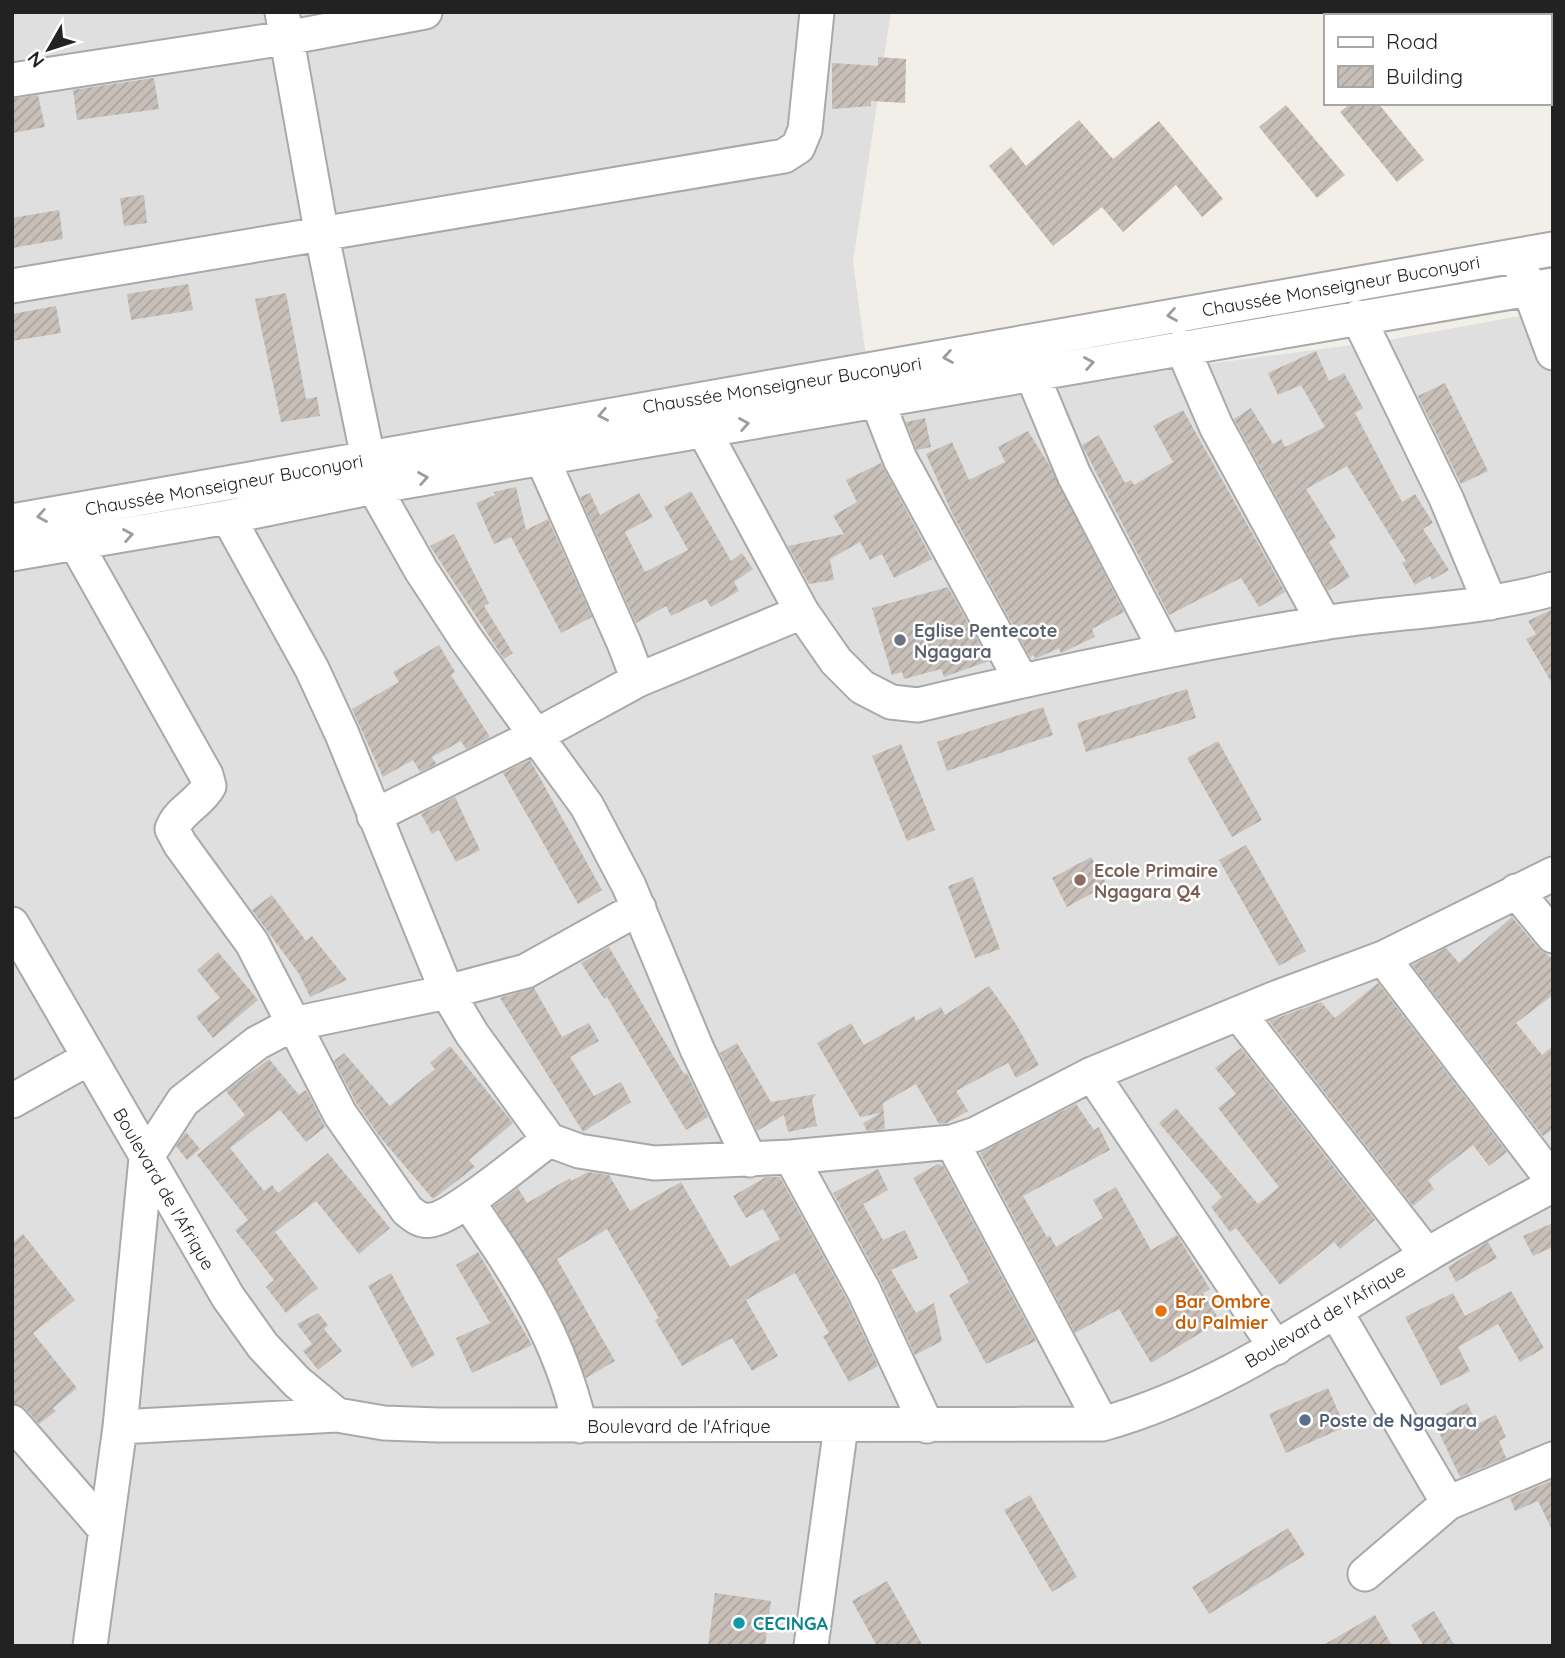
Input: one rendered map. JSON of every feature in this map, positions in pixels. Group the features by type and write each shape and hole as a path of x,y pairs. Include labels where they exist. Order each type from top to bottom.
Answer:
{"street":[{"path":"12,80 284,25 425,12"},
{"path":"12,286 322,236 785,156 798,146 805,130 817,12"},
{"path":"284,25 322,236 370,474 443,604 503,692 587,806 639,908 697,1049 750,1160"},
{"name":"Chaussée Monseigneur Buconyori","path":"12,554 228,517 370,474 622,411 860,373 1147,319 1323,292 1553,249"},
{"path":"1518,255 1540,287 1553,353"},
{"name":"Chaussée Monseigneur Buconyori","path":"12,521 370,474 542,458 1031,372 1540,287"},
{"path":"1358,317 1446,498 1490,603"},
{"path":"1182,347 1216,426 1324,623"},
{"path":"1031,372 1074,475 1166,651"},
{"path":"877,400 900,459 1021,680"},
{"path":"704,431 802,612 836,661 862,687 891,702 918,705 1021,680 1166,651 1324,623 1490,603 1553,589"},
{"path":"542,458 638,680"},
{"path":"228,517 312,669 342,734 447,992 487,1056 550,1140 579,1151 654,1163 750,1160 952,1142 976,1134 1092,1074 1383,957 1553,874"},
{"path":"76,544 206,775 209,786 204,795 176,818 172,829 180,845 252,943 340,1114 407,1210 418,1219 433,1220 468,1202 550,1140"},
{"path":"374,816 537,735 638,680 802,612"},
{"path":"1516,891 1553,936"},
{"path":"90,1646 120,1427 146,1158 183,1101 257,1043 293,1024 447,992 526,971 639,908"},
{"name":"Boulevard de l'Afrique","path":"12,924 228,1297 263,1346 296,1382 337,1415 424,1425 1102,1424 1149,1411 1276,1348 1427,1255 1553,1183"},
{"path":"1383,957 1553,1183"},
{"path":"1239,1014 1427,1255"},
{"path":"12,1101 89,1058"},
{"path":"1092,1074 1276,1348"},
{"path":"952,1142 1102,1424"},
{"path":"791,1157 864,1291 927,1426"},
{"path":"468,1202 544,1321 569,1379 580,1426"},
{"path":"1336,1312 1448,1503"},
{"path":"120,1427 337,1415"},
{"path":"12,1422 105,1529"},
{"path":"811,1646 841,1426"},
{"path":"1365,1574 1448,1503 1553,1459"}],"shaded area":[{"path":"12,12 891,12 853,262 873,408 1382,341 1553,310 1553,1646 12,1646"}],"building":[{"path":"878,57 906,59 905,103 871,101 871,106 832,109 832,63 878,66"},
{"path":"154,78 159,109 77,120 73,90"},
{"path":"38,95 45,127 12,133 12,99"},
{"path":"1286,105 1345,175 1317,198 1259,127"},
{"path":"1349,105 1380,105 1424,160 1397,182 1340,112"},
{"path":"1079,120 1113,159 1159,121 1223,199 1202,217 1176,185 1123,232 1102,207 1053,246 989,166 1011,147 1026,166"},
{"path":"144,195 147,223 124,226 120,198"},
{"path":"59,210 63,239 12,248 12,218"},
{"path":"188,284 193,310 131,320 127,294"},
{"path":"286,293 306,399 317,397 320,416 281,422 255,299"},
{"path":"56,306 61,333 12,341 12,314"},
{"path":"1316,351 1329,381 1344,373 1363,408 1355,413 1402,502 1415,494 1433,523 1423,529 1449,570 1432,580 1430,576 1415,585 1402,563 1406,561 1347,466 1306,489 1336,537 1329,542 1350,577 1328,591 1234,419 1251,408 1273,444 1281,439 1285,447 1325,427 1301,385 1278,395 1268,373"},
{"path":"1445,383 1488,471 1461,484 1418,396"},
{"path":"1183,410 1285,592 1259,607 1241,578 1169,615 1082,445 1099,435 1125,483 1131,480 1134,485 1173,462 1153,426"},
{"path":"925,418 931,447 917,450 906,422"},
{"path":"1028,431 1048,463 1124,612 1092,629 1095,637 1061,653 1059,648 1035,659 1034,655 1030,657 952,513 926,454 952,442 969,480 1005,462 998,447"},
{"path":"881,463 932,559 894,578 882,554 870,560 860,542 830,559 834,580 809,584 788,546 844,534 833,516 857,502 846,480"},
{"path":"516,487 526,530 548,519 592,617 561,633 511,537 494,544 476,503 495,495 494,492"},
{"path":"691,491 731,561 742,553 753,569 734,582 739,591 711,607 706,599 671,616 666,606 636,623 580,497 590,493 600,515 639,493 653,517 625,532 645,572 688,550 664,507"},
{"path":"454,534 489,603 484,606 513,653 504,659 430,546"},
{"path":"948,587 989,661 944,677 941,669 904,679 902,672 892,675 872,608"},
{"path":"1553,609 1553,685 1526,639 1536,634 1528,621"},
{"path":"439,645 455,672 451,675 490,737 466,749 461,741 432,757 436,764 420,772 413,760 383,777 352,709 399,682 393,672"},
{"path":"1187,689 1196,718 1086,752 1077,723"},
{"path":"1043,707 1053,735 947,771 937,742"},
{"path":"1218,741 1262,820 1232,837 1187,758"},
{"path":"901,744 935,830 907,841 872,756"},
{"path":"530,760 602,890 578,904 503,773"},
{"path":"455,797 480,850 456,862 439,830 432,834 421,814"},
{"path":"1246,845 1306,951 1279,966 1219,860"},
{"path":"1091,857 1107,885 1067,907 1052,878"},
{"path":"973,877 1000,949 975,958 948,886"},
{"path":"272,895 306,941 312,936 347,980 310,997 299,974 252,910"},
{"path":"1512,917 1538,948 1553,959 1553,995 1516,1023 1542,1055 1553,1046 1553,1129 1543,1136 1412,965 1446,948 1459,963"},
{"path":"609,947 684,1074 687,1073 708,1117 686,1130 607,997 604,999 581,963"},
{"path":"218,952 258,1000 213,1038 196,1017 220,998 197,970"},
{"path":"1378,983 1507,1152 1489,1166 1473,1145 1428,1180 1434,1189 1413,1206 1269,1021 1321,1002 1335,1018"},
{"path":"989,986 1016,1024 1039,1065 1016,1078 1008,1063 956,1091 968,1111 947,1123 939,1124 916,1084 883,1103 885,1129 867,1131 863,1123 881,1113 860,1117 817,1043 851,1023 864,1045 914,1016 916,1021 941,1007 945,1015"},
{"path":"534,988 562,1037 589,1023 599,1041 570,1057 594,1096 621,1082 631,1102 583,1132 500,998"},
{"path":"737,1043 771,1102 816,1094 812,1099 817,1126 788,1132 784,1115 757,1131 720,1053"},
{"path":"450,1046 513,1123 469,1160 475,1167 433,1199 380,1137 357,1104 334,1061 344,1053 390,1106 435,1069 430,1063"},
{"path":"1241,1048 1375,1220 1340,1249 1334,1242 1280,1285 1236,1228 1230,1232 1211,1207 1222,1197 1159,1123 1176,1108 1258,1204 1279,1187 1218,1108 1236,1094 1215,1068"},
{"path":"269,1059 299,1095 306,1090 325,1127 306,1142 280,1110 230,1148 264,1191 272,1185 278,1193 328,1153 390,1228 359,1254 316,1201 275,1232 318,1288 286,1313 266,1287 274,1280 235,1230 248,1220 197,1155 245,1115 226,1091"},
{"path":"1076,1104 1094,1130 1099,1127 1110,1150 1023,1196 1047,1237 1050,1236 1056,1247 1103,1218 1093,1200 1116,1187 1151,1250 1177,1235 1210,1289 1203,1293 1220,1321 1151,1363 1119,1309 1075,1333 980,1153"},
{"path":"186,1132 200,1149 187,1160 176,1146"},
{"path":"938,1164 943,1166 1036,1341 986,1364 949,1295 969,1282 913,1178"},
{"path":"878,1169 888,1190 863,1204 883,1240 905,1230 918,1258 891,1270 916,1313 934,1303 942,1341 915,1355 881,1282 833,1193"},
{"path":"588,1172 609,1175 630,1211 681,1182 730,1267 780,1239 763,1209 746,1218 733,1196 766,1177 780,1177 847,1300 878,1366 849,1382 823,1336 829,1333 795,1273 746,1300 778,1356 752,1371 732,1338 682,1366 655,1320 659,1318 607,1229 557,1259 615,1361 586,1378 552,1299 494,1206 518,1188 527,1203 570,1178 571,1181"},
{"path":"1553,1223 1553,1247 1533,1256 1523,1236"},
{"path":"23,1234 75,1300 33,1333 77,1388 53,1408 56,1411 39,1424 26,1409 12,1403 12,1243"},
{"path":"1488,1242 1497,1258 1456,1282 1448,1267"},
{"path":"478,1252 532,1345 472,1373 456,1338 490,1323 456,1265"},
{"path":"391,1273 435,1355 412,1368 368,1286"},
{"path":"1511,1291 1544,1348 1520,1362 1498,1324 1458,1347 1470,1371 1441,1386 1405,1317 1453,1293 1465,1316"},
{"path":"318,1313 328,1325 324,1329 342,1351 318,1370 303,1351 312,1344 297,1324"},
{"path":"1328,1388 1345,1427 1286,1453 1269,1414"},
{"path":"1467,1403 1477,1424 1496,1415 1506,1437 1499,1441 1506,1458 1460,1477 1433,1420"},
{"path":"1553,1480 1553,1532 1538,1501 1515,1511 1510,1498"},
{"path":"1030,1495 1077,1577 1052,1592 1004,1510"},
{"path":"1288,1528 1305,1555 1209,1614 1192,1587"},
{"path":"887,1581 923,1646 877,1646 852,1601"},
{"name":"CECINGA","path":"715,1593 771,1601 765,1646 708,1646"},
{"path":"1434,1611 1455,1646 1424,1646 1411,1625"},
{"path":"1375,1615 1392,1646 1322,1646"}],"place":[{"name":"Eglise Pentecote Ngagara","path":"900,640"},
{"name":"Ecole Primaire Ngagara Q4","path":"1080,880"},
{"name":"Bar Ombre du Palmier","path":"1161,1311"},
{"name":"Poste de Ngagara","path":"1305,1420"},
{"name":"CECINGA","path":"739,1623"}]}
